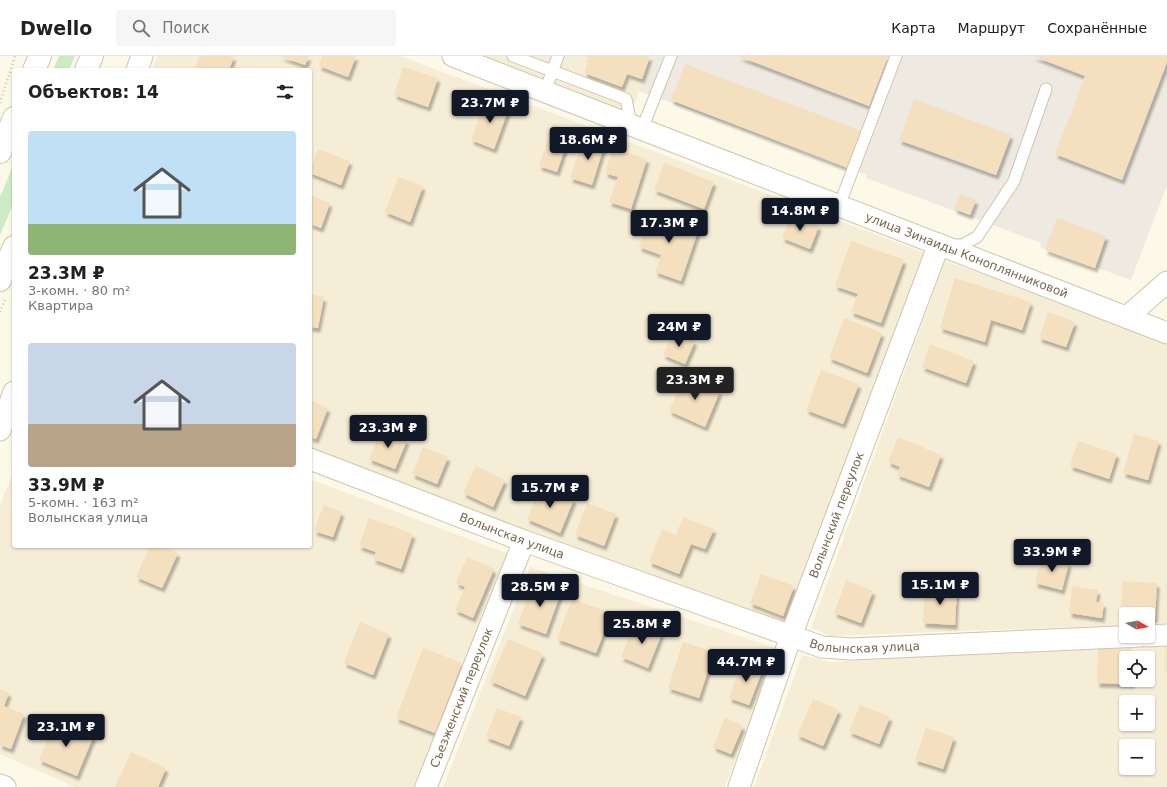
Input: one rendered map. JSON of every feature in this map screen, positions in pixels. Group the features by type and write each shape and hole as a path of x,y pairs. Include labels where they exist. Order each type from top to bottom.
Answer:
{"main road":[{"path":"35,68 40,56"},
{"path":"87,68 92,56"},
{"path":"0,152 12,123"},
{"path":"0,280 12,252"}],"street":[{"path":"138,68 142,56"},
{"name":"улица Зинаиды Коноплянниковой","path":"454,56 1127,317 1164,328"},
{"name":"Волынский переулок","path":"739,787 791,636 939,244"},
{"path":"1127,317 1167,282"},
{"path":"0,430 12,397"},
{"name":"Волынская улица","path":"312,460 524,541 822,647 852,649 1119,637"},
{"name":"Съезженский переулок","path":"426,787 524,541"},
{"path":"1155,636 1167,635"},
{"path":"0,785 5,787"}],"lane":[{"path":"513,56 626,99 637,127"},
{"path":"545,91 558,56"},
{"path":"637,127 672,56"},
{"path":"839,206 896,56"},
{"path":"939,244 962,245 977,237 987,223 1014,182 1046,89"}],"path":[{"path":"0,103 15,56"}],"shaded area":[{"path":"157,56 400,56 928,254 785,627 528,533 312,451 312,68 153,68"},
{"path":"483,56 652,56 631,114"},
{"path":"652,56 1167,56 1167,185 1131,280 1040,247 1041,243 866,178 867,175 639,91"},
{"path":"945,261 1167,338 1167,623 1155,624 1155,607 1119,607 1119,625 830,636 811,628"},
{"path":"12,475 12,548 312,548 312,480 508,554 414,787 75,787 0,754 0,505"},
{"path":"530,567 778,649 725,787 443,787"},
{"path":"1167,643 1167,787 754,787 802,655 831,662 1052,646"}],"green space":[{"path":"59,56 75,56 70,68 54,68"},
{"path":"12,168 12,207 0,235 0,197"}],"building":[{"path":"200,56 234,56 230,68 195,68"},
{"path":"280,56 309,56 305,65"},
{"path":"322,56 356,56 348,77 319,66"},
{"path":"584,56 650,56 642,79 627,74 622,87 584,73 589,58"},
{"path":"738,56 888,56 869,106"},
{"path":"1033,56 1167,56 1167,62 1122,180 1055,154 1085,76"},
{"path":"685,64 862,131 848,168 671,100"},
{"path":"403,67 438,78 428,107 394,95"},
{"path":"486,99 509,108 494,149 471,140"},
{"path":"914,99 1011,135 996,175 899,140"},
{"path":"553,124 571,130 557,172 539,166"},
{"path":"584,136 605,143 592,185 570,178"},
{"path":"613,148 647,159 631,209 609,202 618,177 605,173"},
{"path":"318,149 350,161 341,185 312,174 312,165"},
{"path":"664,163 714,182 704,209 654,190"},
{"path":"398,177 423,186 410,222 385,212"},
{"path":"960,194 976,200 970,215 954,209"},
{"path":"312,196 330,203 321,228 312,225"},
{"path":"651,212 699,228 681,281 655,272 661,255 639,247"},
{"path":"791,215 819,226 810,249 782,238"},
{"path":"1057,218 1106,236 1095,268 1045,250"},
{"path":"851,241 904,260 881,323 851,312 858,294 835,286"},
{"path":"955,278 1031,302 1022,330 991,320 985,342 940,328"},
{"path":"312,294 324,297 318,328 312,327"},
{"path":"1048,312 1075,322 1066,347 1039,338"},
{"path":"844,318 882,333 867,373 829,358"},
{"path":"673,332 695,341 685,364 663,355"},
{"path":"930,344 974,361 966,383 922,367"},
{"path":"821,370 859,384 843,424 806,410"},
{"path":"685,376 720,391 705,427 669,411"},
{"path":"312,401 328,408 316,439 312,438"},
{"path":"381,429 407,440 395,469 369,459"},
{"path":"1134,434 1159,441 1148,480 1123,473"},
{"path":"898,437 941,455 929,487 897,475 900,467 888,462"},
{"path":"1078,441 1117,454 1109,479 1070,466"},
{"path":"423,447 448,457 437,484 412,474"},
{"path":"476,466 505,480 493,507 463,493"},
{"path":"541,485 574,499 560,533 527,519"},
{"path":"587,503 616,514 604,546 575,535"},
{"path":"324,505 342,512 333,537 314,531"},
{"path":"683,517 714,529 705,549 691,544 679,574 649,562 662,529 676,535"},
{"path":"369,518 413,534 401,569 373,559 376,552 359,546"},
{"path":"149,548 167,548 178,553 162,588 136,577"},
{"path":"467,557 494,569 473,618 455,610 465,587 456,583"},
{"path":"1042,557 1069,563 1062,590 1035,583"},
{"path":"761,574 794,586 783,616 750,603"},
{"path":"846,580 873,591 861,623 834,613"},
{"path":"1123,581 1157,583 1155,619 1155,607 1121,607"},
{"path":"533,582 561,592 546,634 518,624"},
{"path":"925,586 957,588 955,625 923,623"},
{"path":"1072,586 1098,590 1096,602 1104,603 1102,618 1069,613"},
{"path":"572,599 611,613 596,653 557,639"},
{"path":"360,622 389,634 373,675 344,663"},
{"path":"635,622 662,633 648,668 621,657"},
{"path":"508,639 543,654 525,696 490,681"},
{"path":"683,642 714,652 699,698 668,688"},
{"path":"1166,646 1167,668 1165,668"},
{"path":"423,648 462,663 435,733 396,718"},
{"path":"1098,648 1132,648 1132,651 1119,651 1119,684 1097,683"},
{"path":"743,661 763,669 749,705 729,698"},
{"path":"0,689 9,693 4,706 24,714 11,749 0,745"},
{"path":"813,699 839,710 823,746 797,735"},
{"path":"860,705 890,717 879,744 849,732"},
{"path":"497,708 521,717 509,746 486,737"},
{"path":"725,718 743,726 731,754 713,747"},
{"path":"56,719 94,735 77,776 39,760"},
{"path":"926,728 954,737 943,769 915,760"},
{"path":"131,752 166,768 158,787 115,787"}]}
